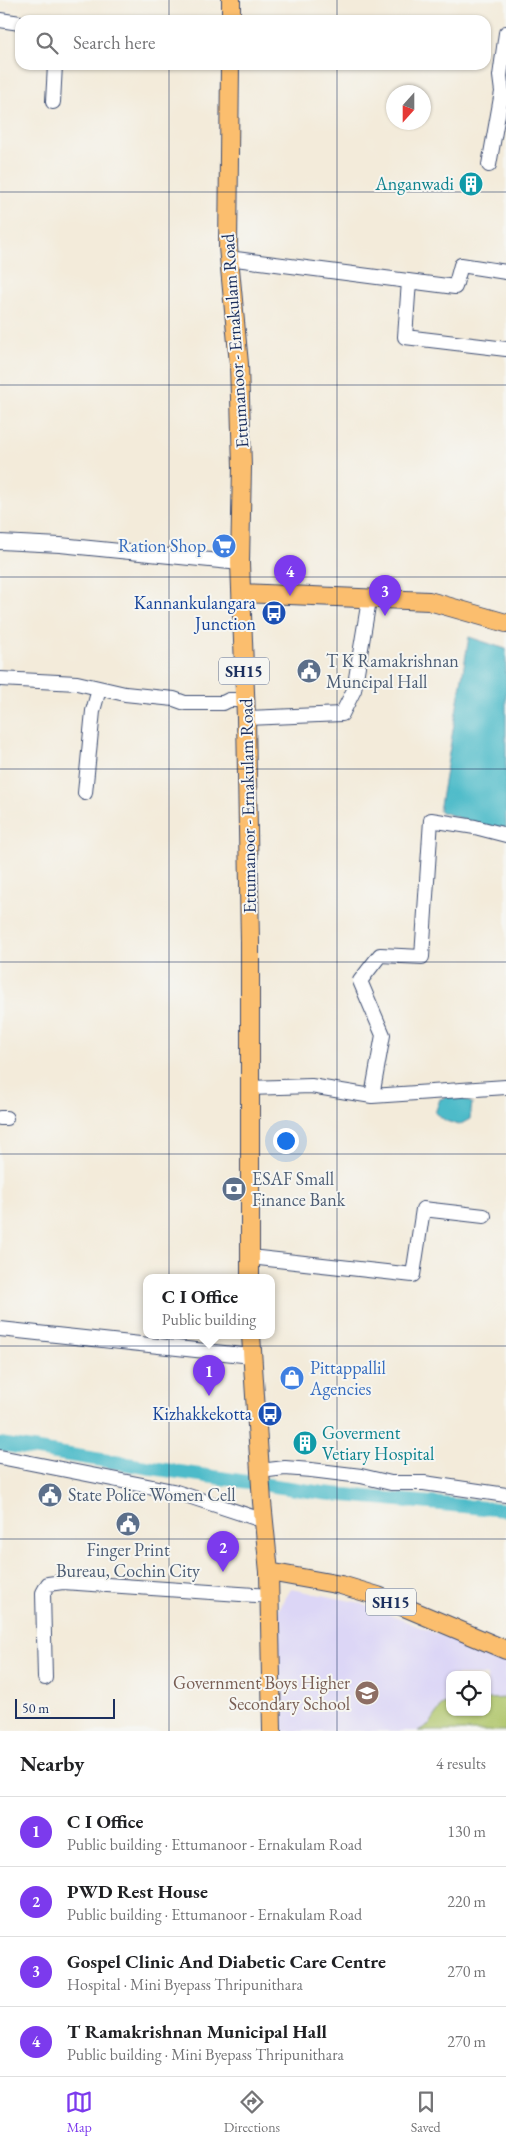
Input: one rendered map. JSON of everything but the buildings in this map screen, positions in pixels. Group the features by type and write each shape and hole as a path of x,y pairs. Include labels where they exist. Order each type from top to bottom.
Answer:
{"main road":[{"path":"231,0 231,15"},
{"name":"Ettumanoor - Ernakulam Road","path":"230,70 227,168 228,258 239,364 242,467 240,563 246,709 250,942 250,1274"},
{"path":"242,593 369,600 429,601 506,623"},
{"path":"251,1339 262,1502 269,1572 272,1731"},
{"name":"SH15","path":"269,1572 341,1585 378,1596 506,1650"}],"street":[{"path":"0,20 15,23"},
{"path":"489,165 502,92 500,76 506,33"},
{"path":"53,102 55,70"},
{"path":"228,258 455,287 460,265 506,272"},
{"path":"409,281 406,337 506,349"},
{"path":"0,542 60,545 240,563"},
{"path":"0,679 77,683 99,689 174,699 185,703 222,703 229,700 246,709 342,714 354,690 369,600"},
{"path":"85,793 93,712 99,689"},
{"path":"372,1096 383,1035 360,981 380,955 422,957 431,820 475,827 506,835"},
{"path":"249,1088 312,1086 372,1096 506,1087"},
{"path":"250,1257 413,1275 423,1209 484,1216"},
{"path":"0,1329 252,1356"},
{"path":"0,1457 173,1491 265,1521"},
{"path":"260,1471 285,1468 311,1470 361,1476 391,1483 424,1483 506,1495"},
{"path":"45,1678 43,1592 48,1584 63,1582 270,1596"}],"shaded area":[{"path":"291,1589 357,1602 506,1661 506,1731 282,1731 277,1647 279,1609"}],"green space":[{"path":"506,1698 506,1731 418,1731 430,1724 443,1704 446,1703 446,1716 491,1716 491,1699"}],"water":[{"path":"469,637 506,649 506,834 439,811"},
{"path":"454,1095 472,1103 470,1119 459,1125 446,1121 435,1113 440,1099"}],"waterway":[{"path":"0,1444 323,1493 506,1510"}],"place":[{"name":"Anganwadi","path":"471,184"},
{"name":"Ration Shop","path":"224,546"},
{"name":"T Ramakrishnan Municipal Hall","path":"290,596"},
{"name":"Kannankulangara Junction","path":"274,613"},
{"name":"Gospel Clinic And Diabetic Care Centre","path":"385,616"},
{"name":"T K Ramakrishnan Muncipal Hall","path":"309,671"},
{"name":"ESAF Small Finance Bank","path":"234,1189"},
{"name":"Pittappallil Agencies","path":"292,1378"},
{"name":"C I Office","path":"209,1396"},
{"name":"Kizhakkekotta","path":"270,1414"},
{"name":"Goverment Vetiary Hospital","path":"305,1443"},
{"name":"State Police Women Cell","path":"50,1495"},
{"name":"Finger Print Bureau, Cochin City","path":"128,1524"},
{"name":"PWD Rest House","path":"223,1572"},
{"name":"Government Boys Higher Secondary School","path":"367,1693"}]}
